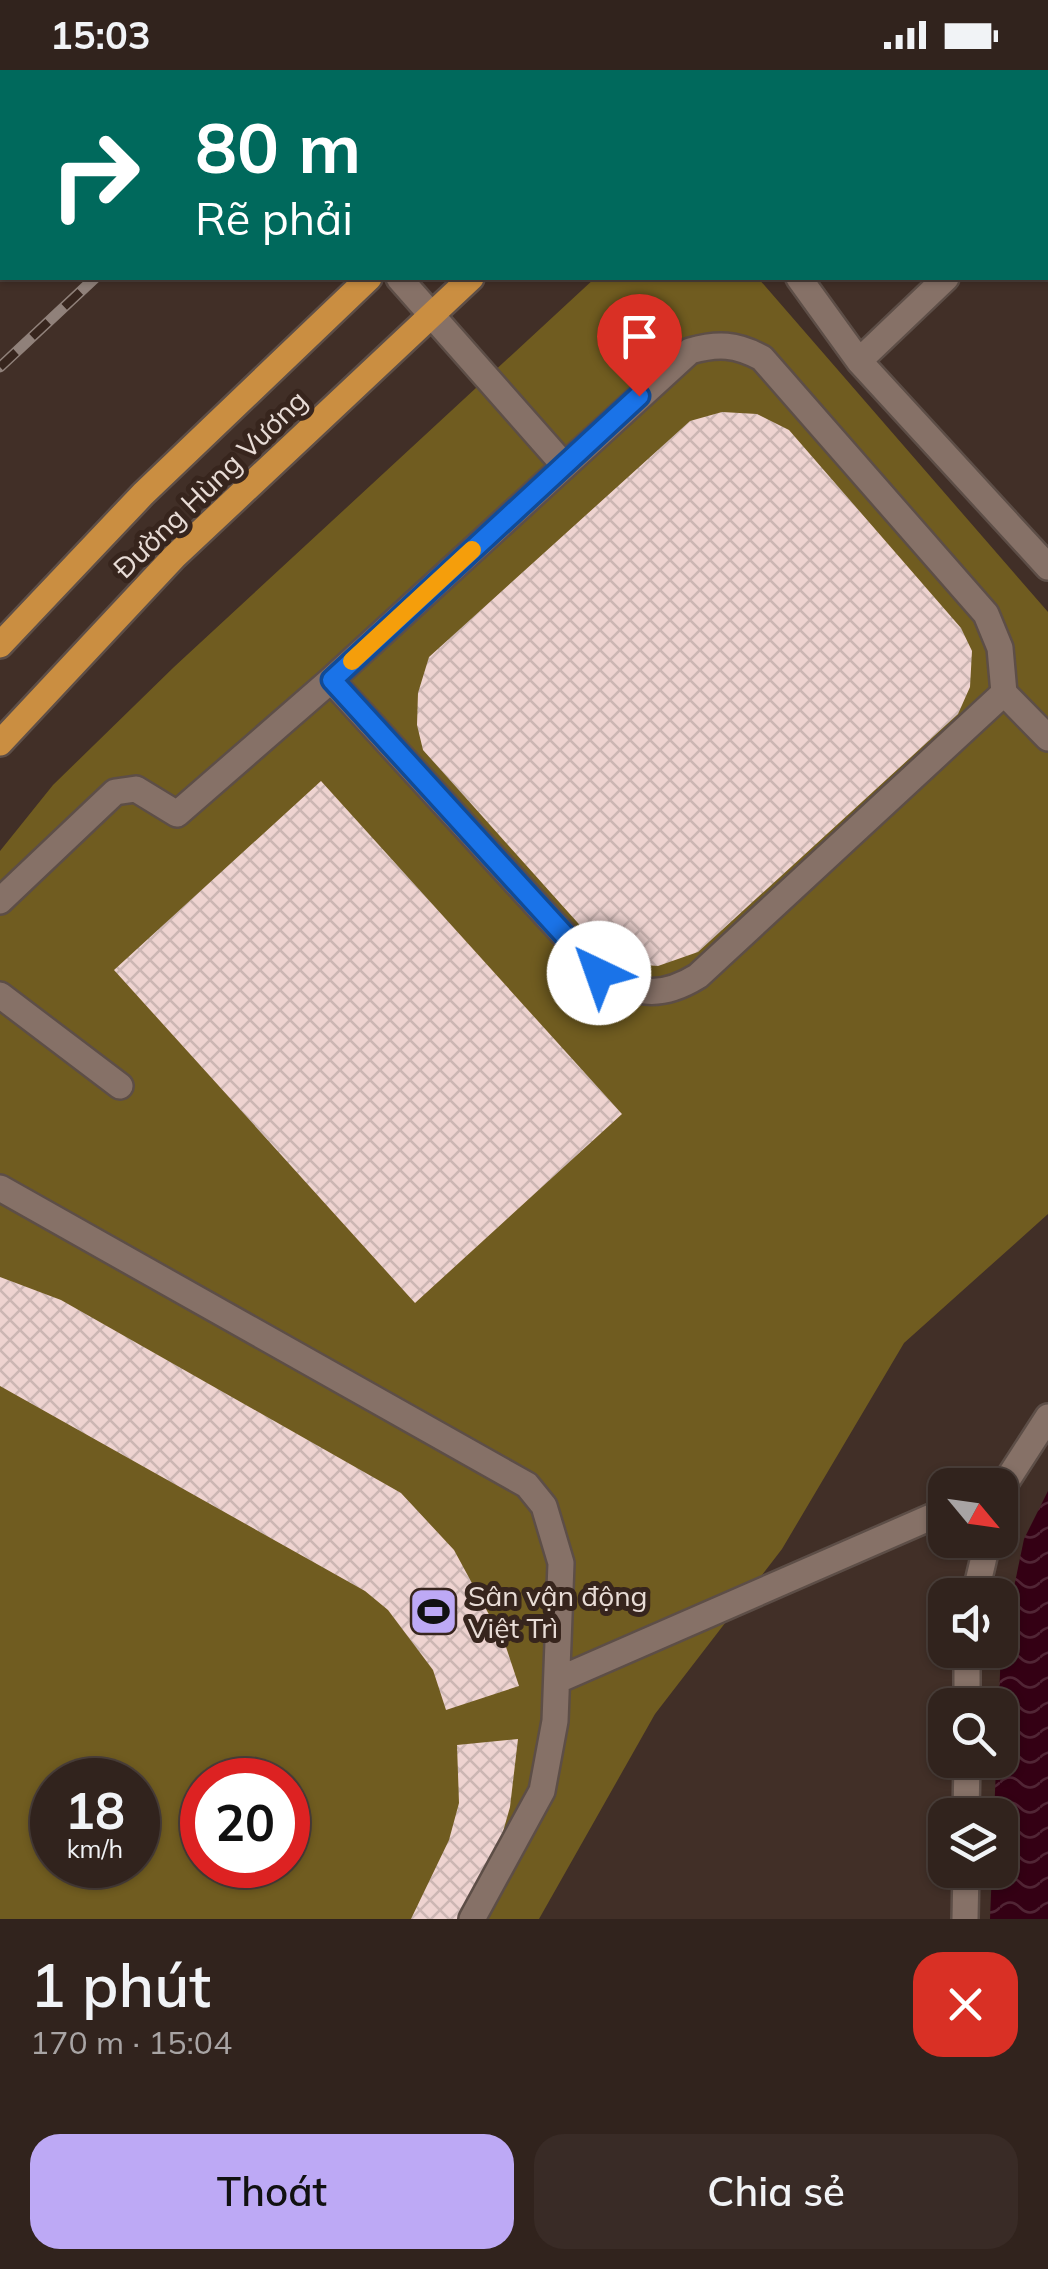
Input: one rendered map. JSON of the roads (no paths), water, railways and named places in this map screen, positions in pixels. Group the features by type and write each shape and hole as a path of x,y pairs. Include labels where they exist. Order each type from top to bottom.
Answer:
{"main road":[{"name":"Đường Hùng Vương","path":"0,646 143,494 367,280"},
{"name":"Đường Hùng Vương","path":"0,743 174,557 469,280"}],"street":[{"path":"401,280 563,464"},
{"path":"801,280 859,360 1048,567"},
{"path":"859,360 944,280"},
{"path":"0,902 115,792 136,789 177,814 332,680 690,350 717,343 762,358 986,614 1000,648 1004,694 1048,738"},
{"path":"332,680 599,973 624,988 650,995 676,990 698,976 1004,694"},
{"path":"0,994 120,1086"},
{"path":"0,1188 527,1485 544,1506 561,1563 555,1721 542,1791 472,1919"},
{"path":"1015,1468 1048,1417"},
{"path":"558,1680 928,1517"},
{"path":"965,1919 966,1888"}],"water":[{"path":"1048,1491 1048,1919 990,1919 991,1888 1018,1888 1018,1798 995,1798 996,1778 1018,1778 1018,1688 999,1688 1000,1668 1018,1668 1016,1578 1024,1539"}],"railway":[{"path":"0,367 93,280"}],"place":[{"name":"Sân vận động Việt Trì","path":"433,1612"}]}
